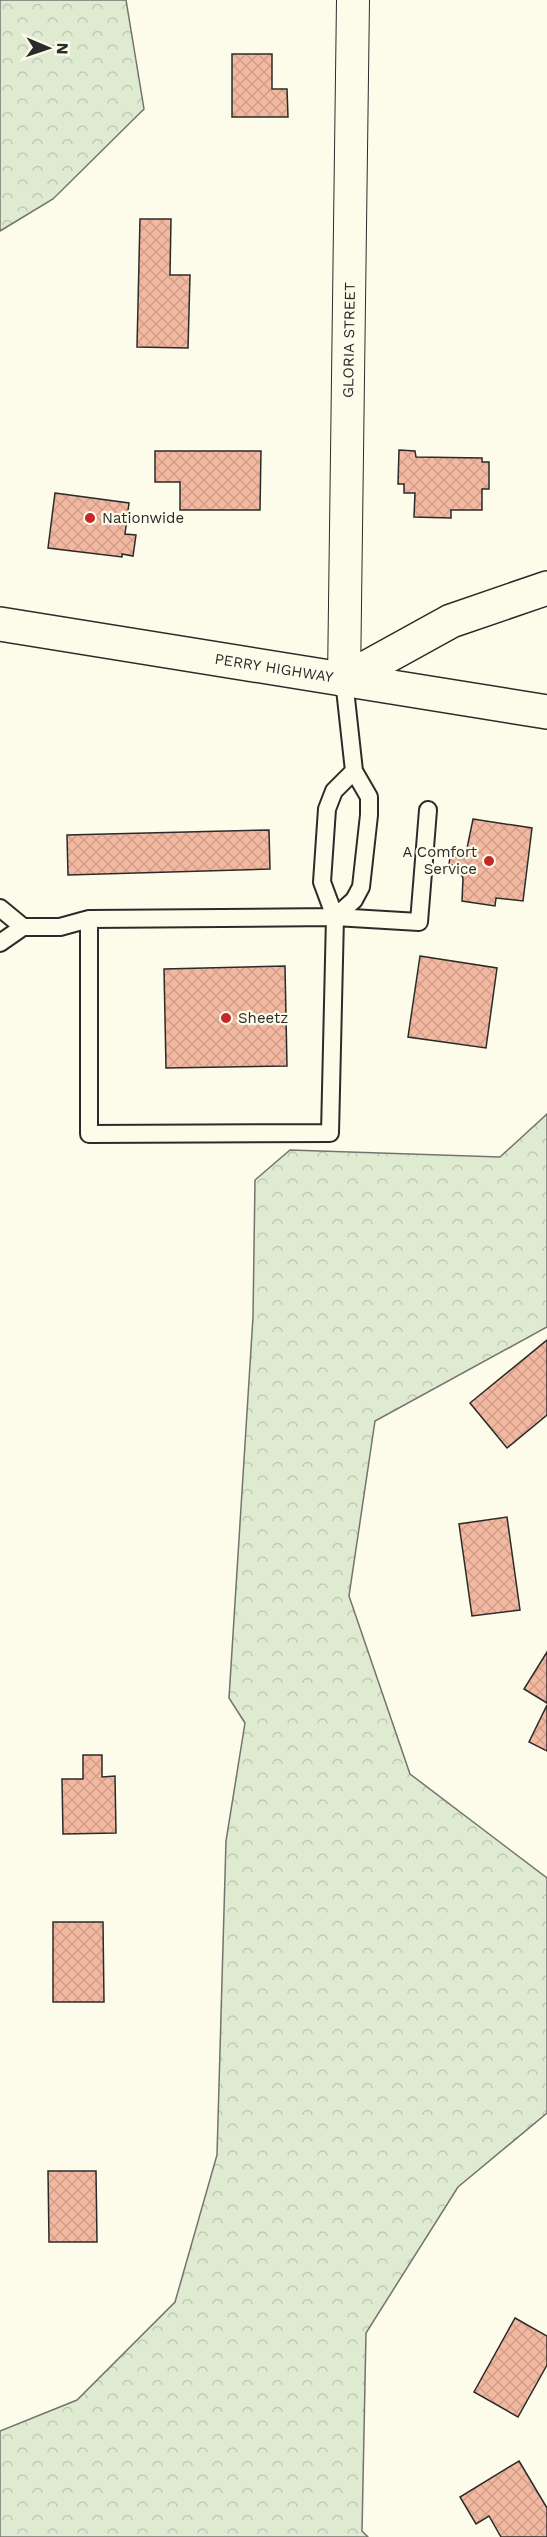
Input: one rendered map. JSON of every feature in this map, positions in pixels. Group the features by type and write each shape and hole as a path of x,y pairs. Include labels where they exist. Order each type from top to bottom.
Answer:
{"main road":[{"path":"345,680 451,621 547,588"},
{"name":"PERRY HIGHWAY","path":"0,624 547,712"}],"street":[{"name":"GLORIA STREET","path":"345,680 353,0"}],"lane":[{"path":"335,917 354,900 361,887 369,797 354,771 345,680"},
{"path":"89,919 89,1134 330,1132 335,917 322,882 327,809 334,791 354,771"},
{"path":"0,943 23,927 60,927 89,919 335,917 419,922 428,810"},
{"path":"0,908 23,927"}],"green space":[{"path":"0,0 126,0 144,109 53,199 0,231"},
{"path":"547,1114 547,1327 375,1421 349,1596 410,1774 547,1878 547,2113 458,2187 366,2333 362,2531 368,2537 0,2537 0,2431 77,2400 175,2302 217,2155 226,1841 245,1723 229,1698 253,1317 255,1180 290,1150 500,1157"}],"building":[{"path":"232,54 272,54 272,89 287,89 288,117 232,117"},
{"path":"140,219 171,219 170,275 190,275 188,348 137,347"},
{"path":"399,450 415,451 416,457 482,458 482,462 489,462 489,489 482,489 482,510 451,510 451,518 414,517 415,493 404,493 404,484 398,484"},
{"path":"155,451 261,451 260,510 180,510 180,482 155,482"},
{"name":"Nationwide","path":"55,493 129,503 125,534 136,535 133,556 122,554 122,557 48,548"},
{"name":"A Comfort Service","path":"473,819 532,828 523,901 496,898 495,906 462,901 463,878 456,865 449,865 450,856 465,858"},
{"path":"269,830 270,869 68,875 67,835"},
{"path":"420,956 497,968 486,1048 408,1037"},
{"name":"Sheetz","path":"285,966 287,1066 166,1068 164,969"},
{"path":"547,1340 547,1415 507,1448 470,1403"},
{"path":"507,1517 520,1610 472,1616 459,1524"},
{"path":"547,1652 547,1703 524,1689"},
{"path":"547,1705 547,1751 529,1742"},
{"path":"83,1755 102,1755 102,1777 115,1776 116,1833 63,1834 62,1779 83,1779"},
{"path":"53,1922 103,1922 104,2002 53,2002"},
{"path":"48,2171 96,2171 97,2242 49,2242"},
{"path":"515,2318 547,2336 547,2365 518,2417 474,2392"},
{"path":"519,2461 547,2508 547,2537 501,2537 489,2516 476,2524 460,2497"}],"place":[{"name":"Nationwide","path":"90,518"},
{"name":"A Comfort Service","path":"489,861"},
{"name":"Sheetz","path":"226,1018"}]}
